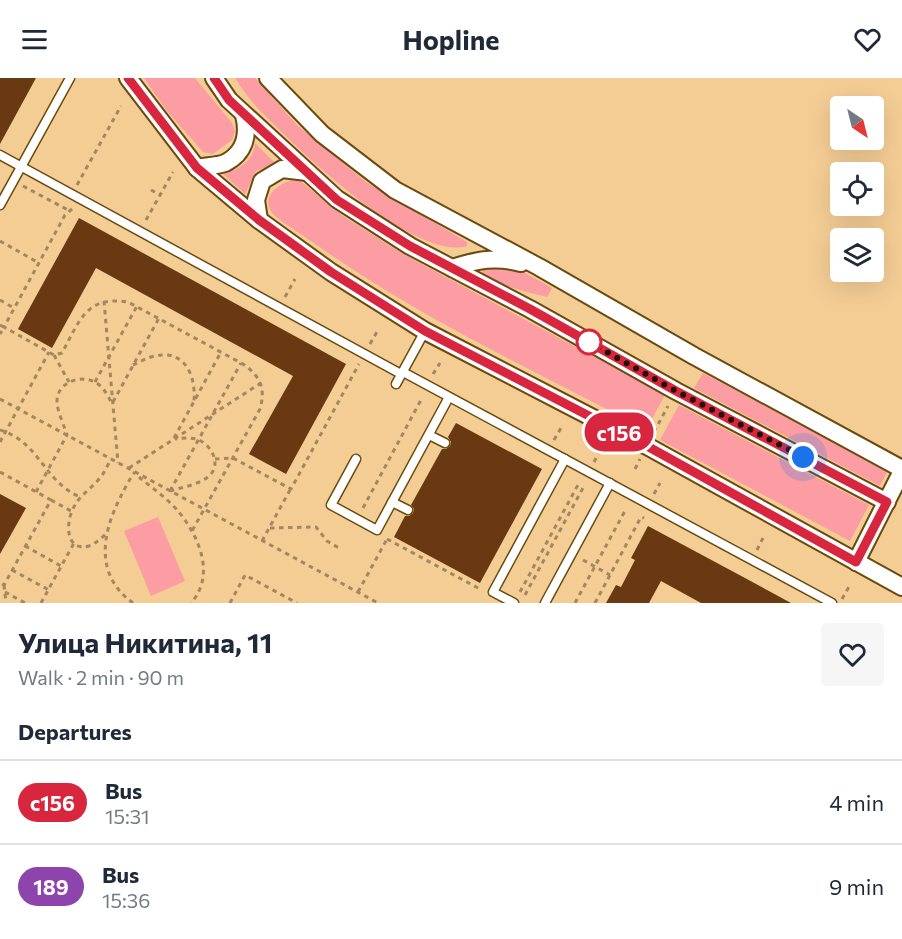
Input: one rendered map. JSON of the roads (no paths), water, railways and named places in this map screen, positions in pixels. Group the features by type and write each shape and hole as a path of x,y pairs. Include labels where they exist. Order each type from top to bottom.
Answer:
{"street":[{"path":"128,78 197,168 259,220 331,272 425,331 647,446 902,587"},
{"path":"214,78 229,100 244,115 337,200 410,246 676,391 887,502"},
{"path":"268,78 322,134 395,190 539,267 694,356 902,470 856,562"},
{"path":"197,168 224,163 240,151 248,130 244,115"},
{"path":"259,220 256,200 262,181 282,169 307,172"},
{"path":"452,268 480,259 509,260 539,267"}],"lane":[{"path":"0,205 70,78"},
{"path":"0,155 832,603"},
{"path":"396,384 425,331"},
{"path":"356,459 331,505 377,530 449,396"},
{"path":"429,435 445,443"},
{"path":"514,603 493,592 565,459"},
{"path":"545,603 610,483"},
{"path":"392,502 408,510"}]}
